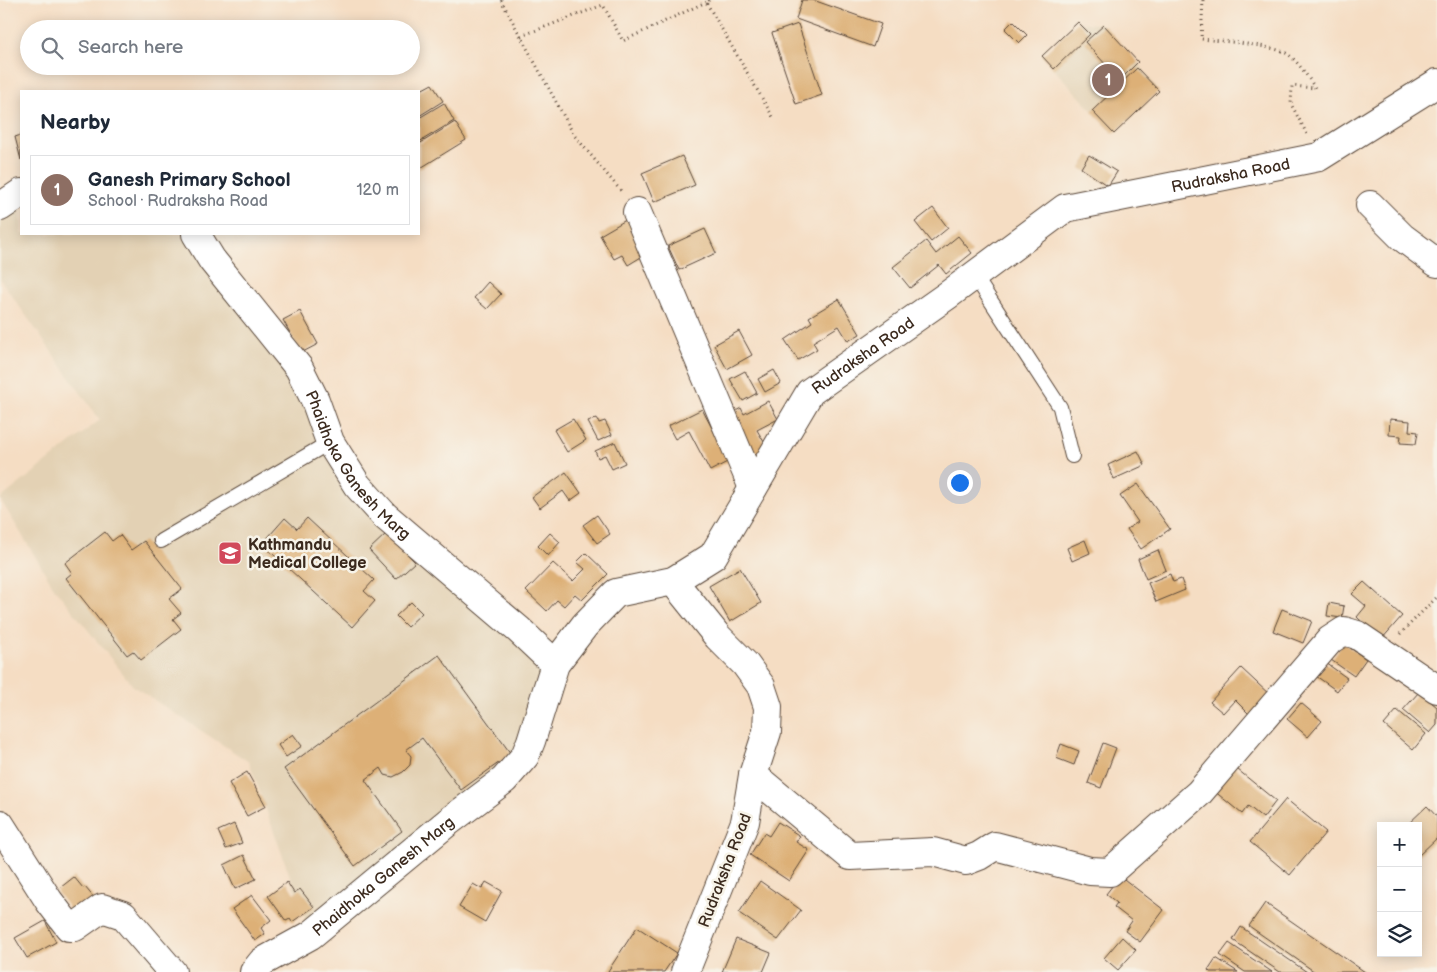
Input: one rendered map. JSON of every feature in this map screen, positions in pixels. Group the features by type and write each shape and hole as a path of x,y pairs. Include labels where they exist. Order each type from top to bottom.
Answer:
{"street":[{"name":"Rudraksha Road","path":"685,972 745,822 753,775 767,732 768,707 761,686 745,664 718,637 674,581 713,556 810,392 1065,208 1319,157 1437,83"},
{"path":"0,207 20,194"},
{"path":"1370,206 1402,237 1437,263"},
{"path":"637,212 753,488"},
{"name":"Phaidhoka Ganesh Marg","path":"197,235 212,260 299,368 315,400 330,442 358,485 385,516 519,630 555,664"},
{"name":"Phaidhoka Ganesh Marg","path":"254,972 262,962 311,935 448,822 504,780 524,756 531,741 555,664 584,625 616,594 674,581"},
{"path":"753,775 850,856 933,852 966,861 979,856 995,846 1090,871 1110,872 1199,793 1330,640 1344,632 1357,635 1437,689"},
{"path":"0,824 49,901 70,927 75,927 102,908 122,915 172,972"}],"lane":[{"path":"974,275 1060,407 1072,456"},
{"path":"161,542 330,442"}],"path":[{"path":"501,0 574,135 613,180 637,212"},
{"path":"1203,0 1201,39 1262,46 1288,53 1309,79 1315,88 1292,86 1291,104 1319,157"},
{"path":"521,36 603,5 623,41 707,1 773,117"},
{"path":"1382,652 1437,597"}],"shaded area":[{"path":"1078,22 1104,25 1138,62 1159,91 1114,134 1042,56"},
{"name":"Kathmandu Medical College","path":"20,206 20,235 197,235 275,339 358,485 555,664 531,741 311,935 249,762 133,686 55,589 0,499 100,420 0,279 0,221"}],"building":[{"path":"802,0 813,0 881,24 873,47 796,19"},
{"path":"1013,21 1027,35 1019,43 1005,29"},
{"path":"1078,22 1090,34 1054,69 1042,56"},
{"path":"798,24 822,95 796,104 772,33"},
{"path":"1104,25 1138,62 1120,80 1085,42"},
{"path":"1137,68 1159,91 1114,134 1092,111"},
{"path":"432,84 443,101 420,115 420,90"},
{"path":"444,103 454,121 420,141 420,117"},
{"path":"455,122 466,140 420,168 420,143"},
{"path":"20,135 20,156 15,137"},
{"path":"1089,155 1117,172 1108,186 1081,168"},
{"path":"682,156 695,185 654,202 642,173"},
{"path":"933,208 948,228 931,242 915,222"},
{"path":"631,217 651,251 628,265 622,255 614,259 600,235"},
{"path":"705,229 716,253 679,270 668,246"},
{"path":"958,236 972,253 946,274 939,265 910,288 893,267 926,241 936,254"},
{"path":"488,282 501,294 487,309 474,298"},
{"path":"839,299 860,334 848,341 839,326 813,342 817,349 798,360 785,340 812,322 809,317"},
{"path":"300,311 318,344 301,353 283,320"},
{"path":"739,331 752,355 727,369 714,345"},
{"path":"774,370 781,383 765,392 758,379"},
{"path":"745,371 757,393 743,401 730,379"},
{"path":"768,401 778,419 757,430 771,454 754,463 727,416 741,408 744,414"},
{"path":"702,409 729,461 710,471 689,431 675,439 668,426"},
{"path":"597,418 599,423 605,421 612,435 598,441 588,422"},
{"path":"573,419 586,440 567,452 554,430"},
{"path":"1390,419 1410,421 1409,431 1418,432 1416,444 1400,443 1401,436 1389,435"},
{"path":"615,442 625,463 612,469 605,455 598,458 595,451"},
{"path":"1138,451 1145,465 1114,479 1108,465"},
{"path":"566,472 581,493 570,501 563,491 540,508 532,497"},
{"path":"1138,484 1170,529 1141,549 1127,529 1138,522 1120,496"},
{"path":"597,515 610,534 597,543 583,525"},
{"path":"285,518 297,529 307,518 374,580 364,591 375,601 352,627 262,544"},
{"path":"105,532 112,541 120,535 131,550 144,541 182,589 169,599 181,613 173,619 181,629 141,660 133,651 127,655 66,578 72,573 65,563"},
{"path":"387,533 415,562 396,579 369,550"},
{"path":"550,533 560,542 548,556 538,546"},
{"path":"1085,540 1090,553 1072,561 1067,548"},
{"path":"1158,550 1166,570 1146,579 1138,559"},
{"path":"586,553 608,574 582,600 575,594 564,606 557,600 547,611 526,591 553,563 573,581 585,569 577,562"},
{"path":"740,568 761,603 730,622 709,586"},
{"path":"1170,574 1173,582 1181,579 1185,590 1156,602 1148,583"},
{"path":"1364,582 1402,616 1381,640 1357,617 1366,606 1352,594"},
{"path":"411,602 422,613 407,627 396,616"},
{"path":"1329,603 1344,606 1342,618 1327,616"},
{"path":"1282,609 1312,621 1303,643 1273,631"},
{"path":"1343,643 1366,659 1354,676 1331,660"},
{"path":"439,655 511,754 461,790 422,738 406,750 411,756 410,765 403,772 393,777 385,775 381,768 365,780 402,831 355,866 284,769"},
{"path":"1326,663 1347,678 1337,691 1316,676"},
{"path":"1241,668 1271,696 1252,717 1235,700 1223,713 1210,702"},
{"path":"1419,692 1437,707 1437,725 1430,733 1403,710"},
{"path":"1301,703 1322,721 1308,737 1287,719"},
{"path":"1397,710 1426,734 1413,750 1384,725"},
{"path":"293,734 302,746 286,757 278,745"},
{"path":"1103,743 1116,748 1101,788 1088,783"},
{"path":"1061,744 1079,751 1074,765 1056,758"},
{"path":"1232,765 1276,801 1263,818 1248,806 1242,814 1213,790"},
{"path":"247,772 266,806 247,816 229,783"},
{"path":"1286,799 1326,832 1290,875 1250,842"},
{"path":"1427,806 1437,817 1437,838 1422,852 1422,822 1410,822"},
{"path":"778,822 800,836 796,842 809,850 789,881 750,855 764,833 769,836"},
{"path":"234,824 242,843 226,849 218,831"},
{"path":"244,855 256,879 235,889 224,865"},
{"path":"1120,876 1164,910 1140,942 1125,931 1132,921 1114,907 1117,903 1106,894"},
{"path":"74,877 95,899 74,915 56,891"},
{"path":"760,881 801,910 778,940 739,913"},
{"path":"287,882 294,893 300,889 314,907 292,922 290,919 286,921 268,896"},
{"path":"486,882 502,891 485,922 459,907 473,884 482,889"},
{"path":"252,895 271,920 261,928 265,934 255,941 232,909"},
{"path":"1265,903 1365,972 1315,972 1249,926"},
{"path":"45,921 56,942 27,958 15,938"},
{"path":"637,927 677,953 664,972 609,972 608,971"},
{"path":"1241,927 1307,972 1280,972 1233,940"},
{"path":"1122,937 1136,950 1118,970 1104,958"},
{"path":"736,939 771,953 763,972 722,972"},
{"path":"1229,943 1272,972 1245,972 1220,955"},
{"path":"1216,958 1238,972 1210,972 1208,970"}],"place":[{"name":"Ganesh Primary School","path":"1108,80"},
{"name":"Kathmandu Medical College","path":"230,553"}]}
